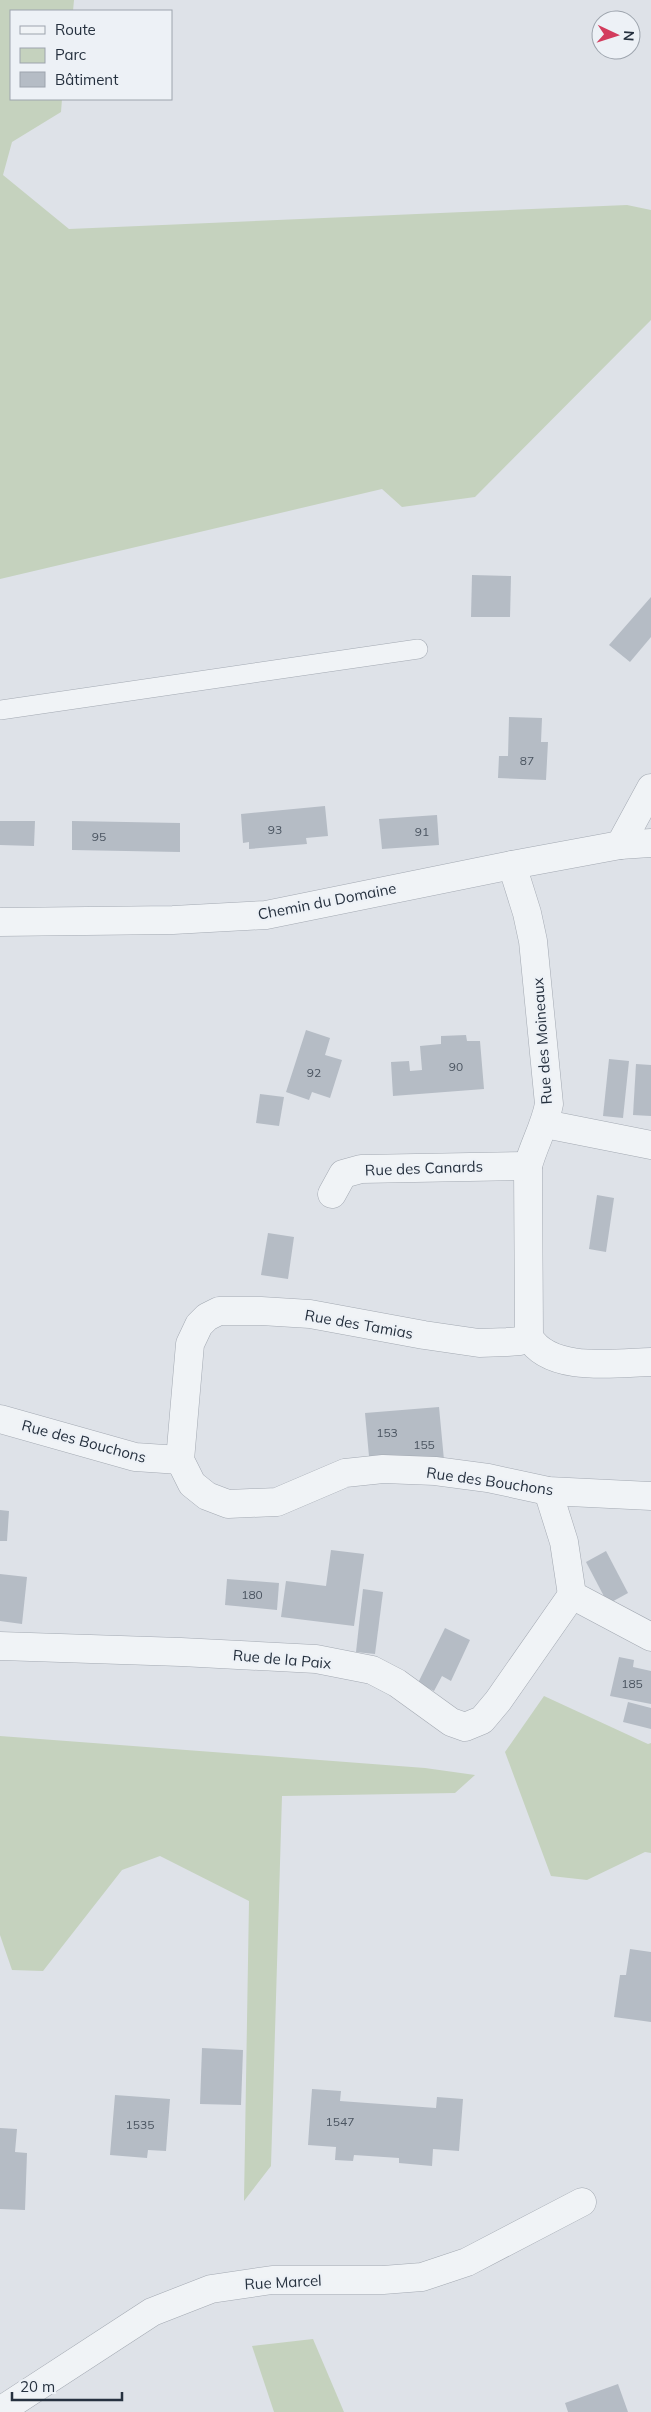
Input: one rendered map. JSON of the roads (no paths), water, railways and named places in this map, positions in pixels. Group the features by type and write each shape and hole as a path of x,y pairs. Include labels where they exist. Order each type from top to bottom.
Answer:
{"street":[{"path":"620,845 651,788"},
{"name":"Chemin du Domaine","path":"0,922 173,920 266,915 512,865 620,845 651,843"},
{"name":"Rue des Moineaux","path":"512,865 527,912 533,941 549,1104 545,1124 535,1143 528,1166 529,1337"},
{"path":"545,1124 651,1145"},
{"name":"Rue des Canards","path":"332,1194 343,1174 361,1168 528,1166"},
{"name":"Rue des Tamias","path":"180,1460 190,1344 200,1325 207,1317 219,1311 310,1314 479,1343 507,1342 529,1337"},
{"path":"529,1337 535,1347 552,1356 574,1363 651,1362"},
{"name":"Rue des Bouchons","path":"0,1419 135,1457 180,1460 192,1484 207,1496 228,1504 277,1502 345,1473 383,1469 488,1478 548,1491 651,1496"},
{"path":"548,1491 564,1542 572,1595 651,1637"},
{"name":"Rue de la Paix","path":"0,1646 316,1659 372,1670 397,1683 450,1722 465,1727 482,1720 498,1701 572,1595"},
{"name":"Rue Marcel","path":"0,2411 152,2312 211,2289 272,2280 383,2280 422,2277 467,2262 582,2202"}],"lane":[{"path":"0,710 418,649"}]}
